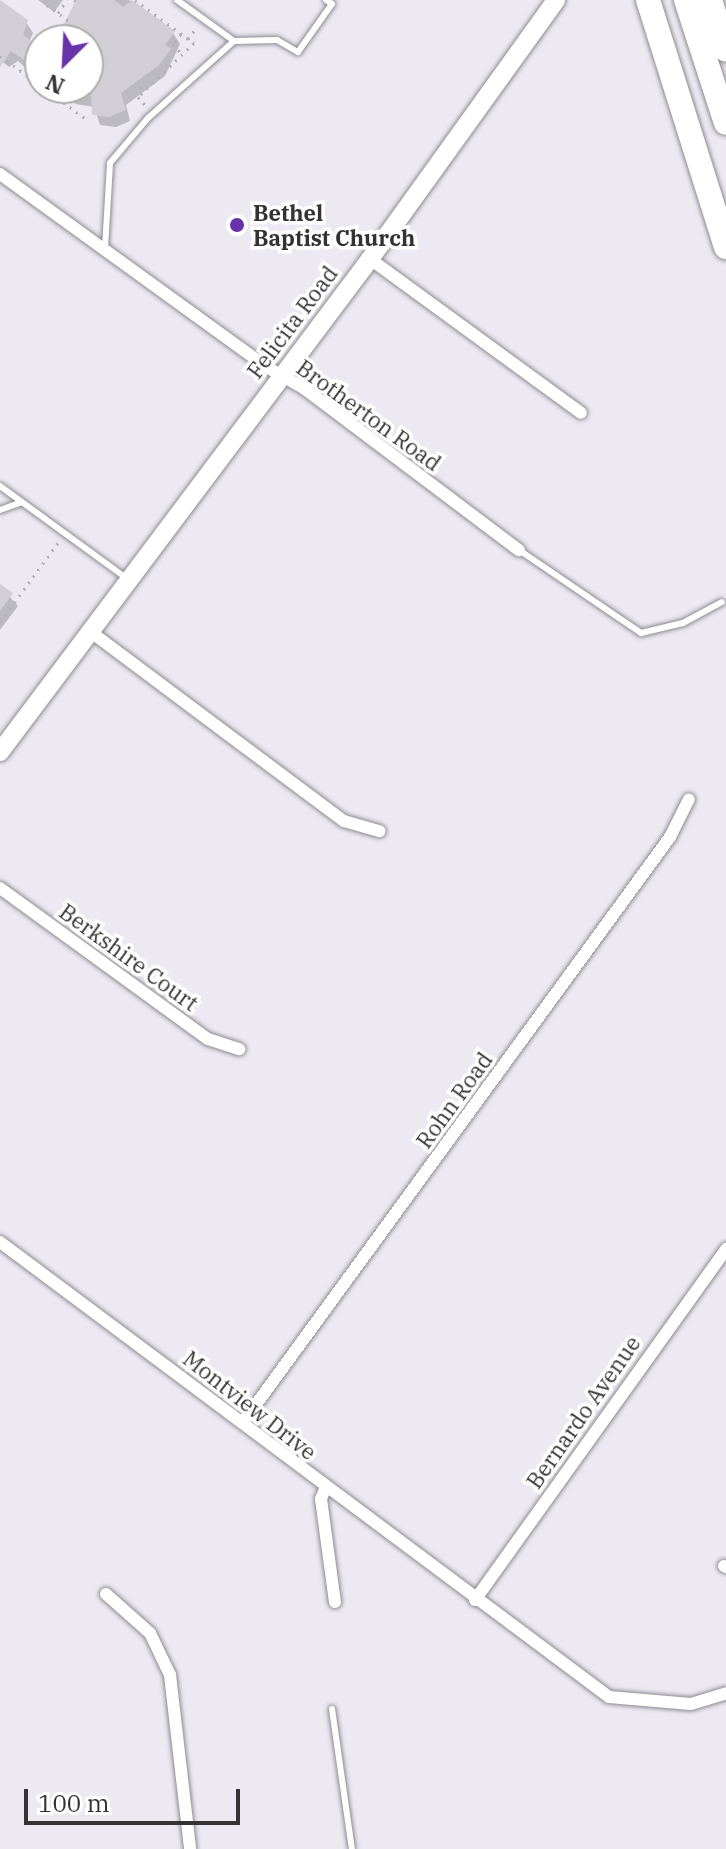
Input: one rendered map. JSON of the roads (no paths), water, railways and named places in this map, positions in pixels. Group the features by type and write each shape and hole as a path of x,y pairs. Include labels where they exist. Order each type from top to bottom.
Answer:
{"highway":[{"path":"686,0 726,123"},
{"path":"710,0 726,50"},
{"path":"649,3 726,247"}],"main road":[{"name":"Felicita Road","path":"0,752 370,259 556,0"}],"street":[{"name":"Brotherton Road","path":"0,174 519,550"},
{"path":"370,259 581,413"},
{"path":"91,632 344,821 380,831"},
{"name":"Rohn Road","path":"244,1421 661,850 689,799"},
{"name":"Berkshire Court","path":"0,888 208,1039 239,1049"},
{"name":"Montview Drive","path":"0,1242 244,1421 253,1435 325,1489 609,1697 691,1704 726,1693"},
{"name":"Bernardo Avenue","path":"475,1600 726,1249"},
{"path":"325,1489 321,1499 335,1602"},
{"path":"106,1594 150,1633 170,1675 190,1849"}],"lane":[{"path":"177,0 234,41 277,40 298,52 332,4 326,0"},
{"path":"105,250 110,163 176,91 234,41"},
{"path":"0,486 129,580"},
{"path":"0,510 22,502"},
{"path":"519,550 641,633 683,623 722,602"},
{"path":"332,1709 352,1849"}],"place":[{"name":"Bethel Baptist Church","path":"237,225"}]}
